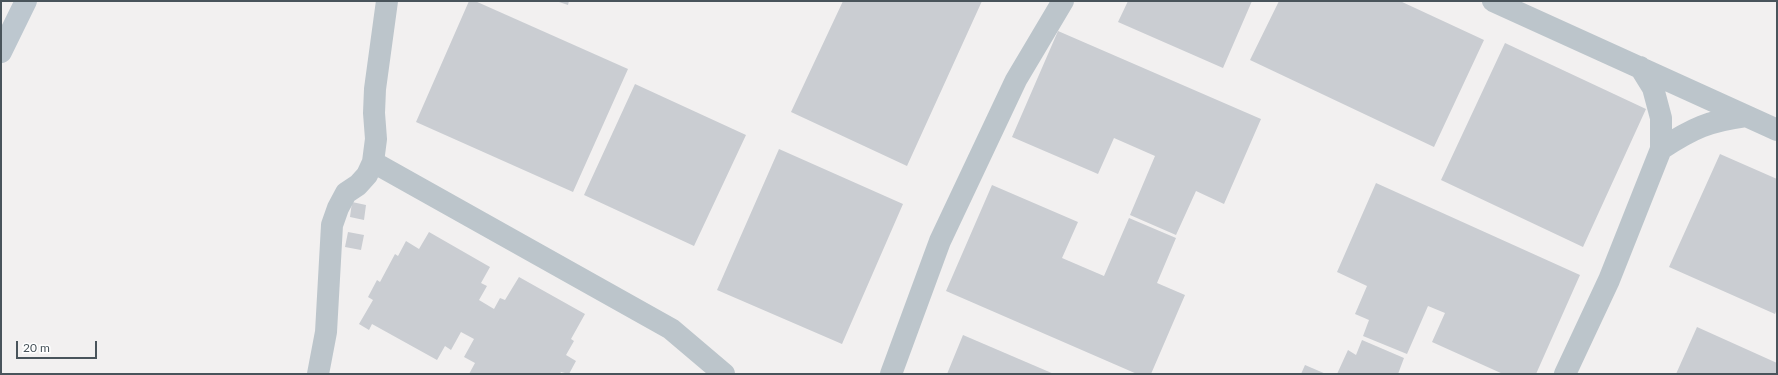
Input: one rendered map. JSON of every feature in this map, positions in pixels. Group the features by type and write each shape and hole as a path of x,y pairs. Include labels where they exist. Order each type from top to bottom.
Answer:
{"street":[{"path":"1,52 26,1"},
{"path":"318,374 326,332 332,225 338,208 346,193 358,185 367,174 373,162 376,139 374,113 375,89 387,1"},
{"path":"891,374 940,241 1016,80 1063,1"},
{"path":"1493,1 1777,130"},
{"path":"1565,374 1609,280 1661,149 1661,118 1653,88 1640,68"},
{"path":"1661,149 1689,131 1720,120 1746,116"},
{"path":"373,162 671,329 724,374"}],"building":[{"path":"469,1 475,1 628,69 573,192 416,122"},
{"path":"556,1 569,1 568,5"},
{"path":"843,1 982,1 907,166 791,112"},
{"path":"1128,1 1252,1 1223,68 1118,22"},
{"path":"1279,1 1400,1 1484,40 1434,147 1250,60"},
{"path":"1058,31 1261,119 1224,204 1196,191 1176,235 1130,215 1155,156 1114,138 1098,174 1012,137"},
{"path":"1505,43 1646,109 1583,247 1441,180"},
{"path":"635,84 746,135 694,246 584,195"},
{"path":"779,149 903,204 842,344 717,290"},
{"path":"1720,154 1777,179 1777,309 1775,314 1669,267"},
{"path":"1376,183 1580,275 1536,374 1503,374 1432,342 1445,313 1428,306 1407,354 1363,336 1369,320 1355,314 1367,286 1337,272"},
{"path":"992,185 1078,222 1062,258 1104,276 1129,218 1176,238 1157,283 1185,295 1151,374 1137,374 946,291"},
{"path":"352,202 366,205 364,220 350,217"},
{"path":"348,232 364,235 361,250 345,247"},
{"path":"429,232 490,267 481,283 487,286 479,300 494,309 500,298 505,300 519,277 585,314 571,339 574,341 566,355 576,361 569,374 561,372 560,374 469,374 475,363 464,357 474,339 461,332 451,350 445,346 437,360 372,324 369,330 359,324 373,300 368,297 377,280 380,282 395,254 398,256 406,241 419,249"},
{"path":"1697,327 1777,363 1777,374 1676,374"},
{"path":"963,335 1054,374 947,374"},
{"path":"1362,340 1404,358 1398,374 1337,374 1348,350 1356,355"},
{"path":"1305,365 1326,374 1301,374"}]}
